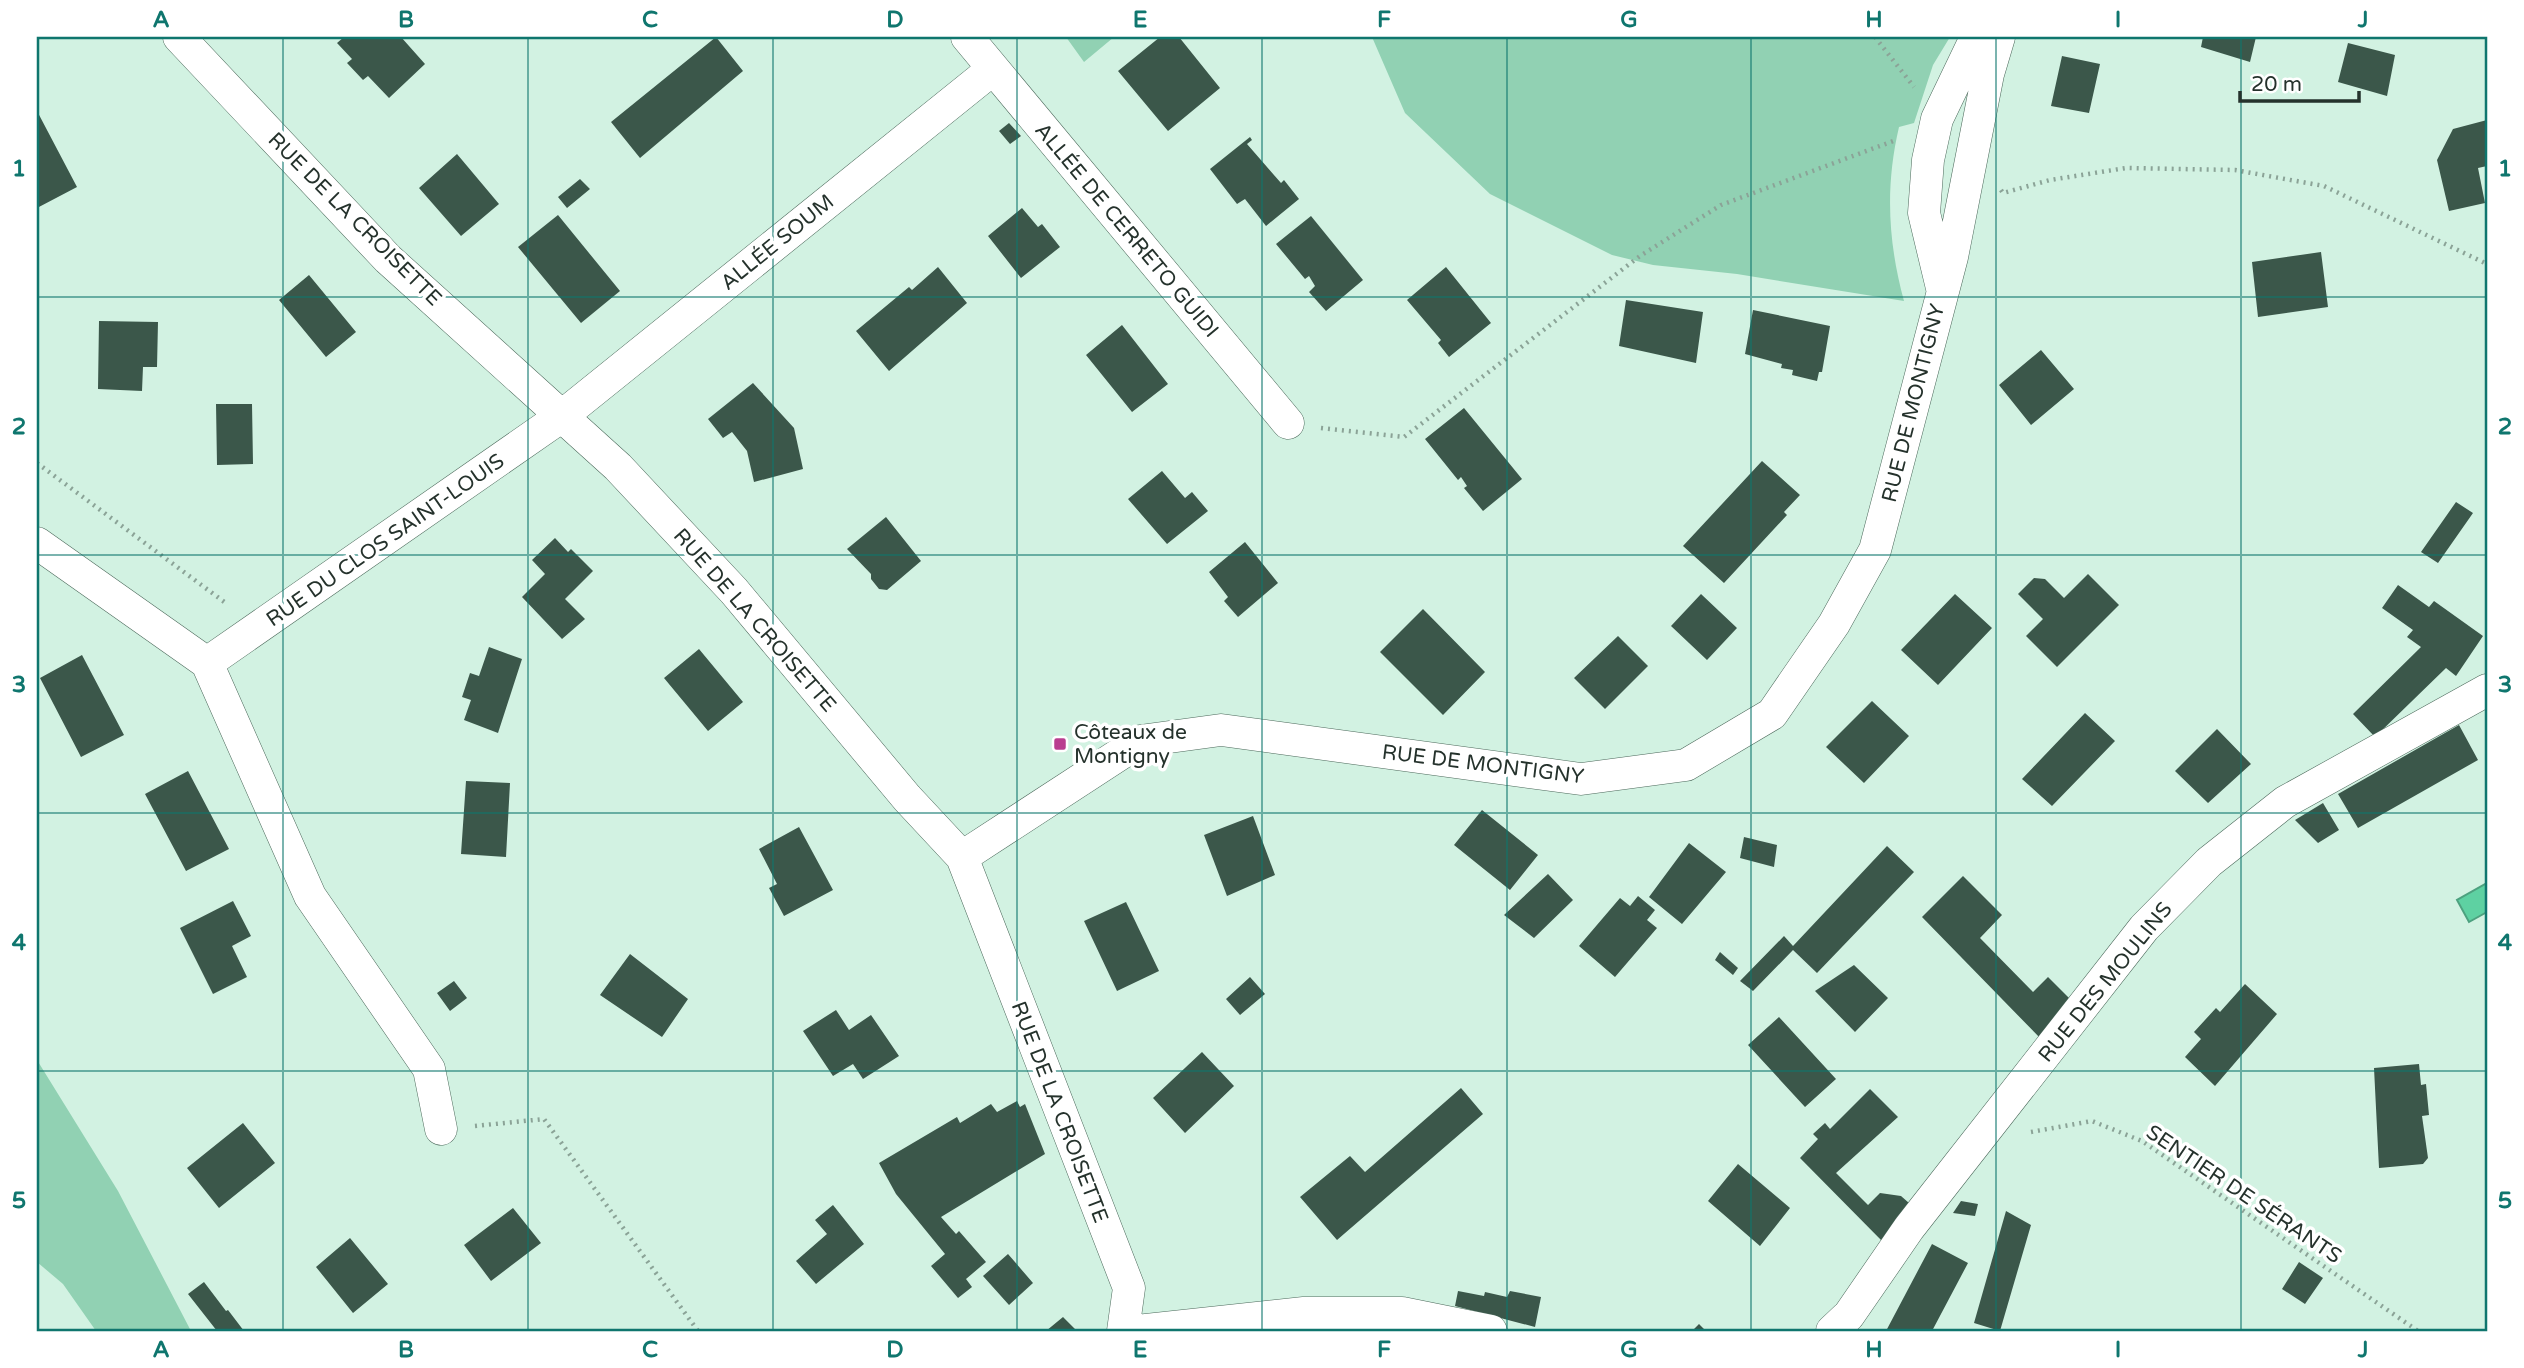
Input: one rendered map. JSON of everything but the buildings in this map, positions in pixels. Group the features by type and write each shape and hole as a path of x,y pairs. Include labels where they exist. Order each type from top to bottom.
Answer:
{"street":[{"name":"RUE DE LA CROISETTE","path":"179,37 388,259 618,467 734,591 907,798 962,857 1129,1288 1123,1331"},
{"name":"ALLÉE DE CERRETO GUIDI","path":"967,37 1288,423"},
{"name":"RUE DE MONTIGNY","path":"1942,290 1924,213 1928,160 1937,119 1973,44 1981,37"},
{"name":"RUE DE MONTIGNY","path":"962,857 1140,741 1221,730 1581,779 1686,765 1772,714 1834,624 1875,550 1952,257 1988,74 1999,37"},
{"name":"ALLÉE SOUM","path":"562,416 993,69"},
{"name":"RUE DU CLOS SAINT-LOUIS","path":"207,663 562,416"},
{"path":"37,543 207,663 310,896 429,1069 440,1129"},
{"name":"RUE DES MOULINS","path":"1832,1331 1849,1315 1909,1228 2144,928 2209,862 2285,802 2487,691"},
{"path":"1137,1331 1304,1313 1402,1313 1492,1331"}],"path":[{"path":"1288,423 1404,438 1640,256 1721,205 1897,140 1937,119 1875,37"},
{"path":"1973,155 2003,193 2050,180 2126,167 2235,170 2324,186 2487,264"},
{"path":"37,463 259,628"},
{"path":"440,1129 544,1119 698,1331"},
{"name":"SENTIER DE SÉRANTS","path":"2027,1133 2092,1121 2142,1141 2418,1331"}],"shaded area":[{"path":"1066,37 1114,37 1084,62"},
{"path":"1372,37 1950,37 1933,65 1914,123 1899,127 1895,149 1890,214 1894,257 1904,301 1737,274 1653,265 1612,255 1490,194 1405,113"},
{"path":"2487,883 2487,912 2469,922 2457,900"},
{"path":"37,1060 118,1191 191,1331 96,1331 63,1284 37,1262"}],"place":[{"name":"Côteaux de Montigny","path":"1060,744"}]}
